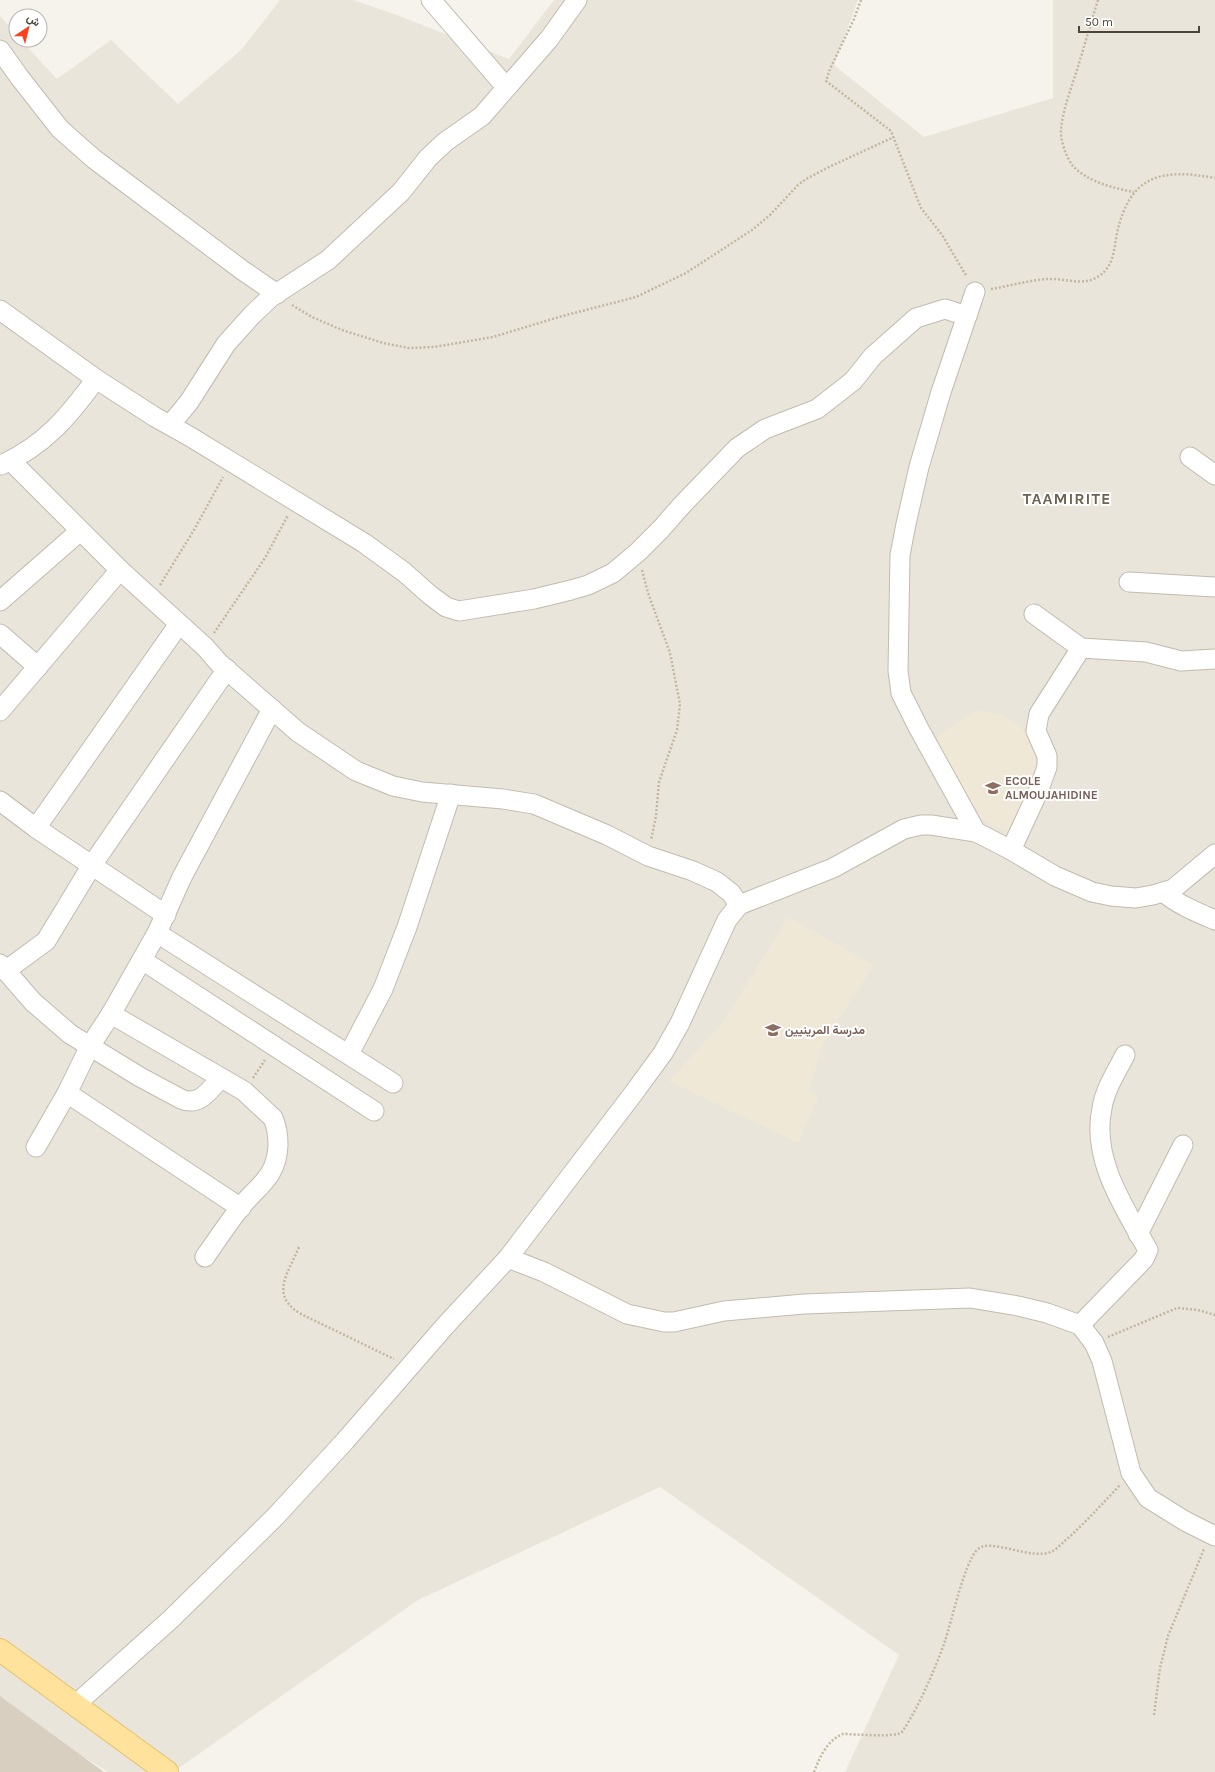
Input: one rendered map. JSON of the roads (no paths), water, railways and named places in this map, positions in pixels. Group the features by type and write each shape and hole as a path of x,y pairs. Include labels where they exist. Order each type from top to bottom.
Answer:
{"main road":[{"path":"0,1650 167,1772"}],"street":[{"path":"431,0 506,87"},
{"path":"170,425 189,402 232,338 262,304 328,260 400,192 428,158 482,116 549,38 577,0"},
{"path":"1,53 60,129 94,159 242,270 277,294"},
{"path":"975,292 941,392 919,467 901,549 898,603 900,650 898,671 902,693 918,727 976,832"},
{"path":"0,310 96,378 230,462 364,543 404,572 446,607 459,611 534,599 588,585 612,573 638,552 737,448 765,429 817,409 853,380 873,356 916,318 946,309 967,316"},
{"path":"96,378 62,422 39,443 5,463 227,669 298,732 356,771 393,786 422,792 503,799 534,804 607,835 648,856 693,871 717,882 731,893 739,905"},
{"path":"1190,457 1215,474"},
{"path":"0,601 80,532"},
{"path":"0,711 120,570"},
{"path":"1129,582 1215,587"},
{"path":"1034,614 1082,648 1146,652 1181,661 1215,659"},
{"path":"36,828 179,624"},
{"path":"0,634 38,667"},
{"path":"1011,850 1038,792 1047,767 1047,756 1036,731 1039,714 1082,648"},
{"path":"221,1078 197,1100 188,1102 140,1077 58,1025 33,1002 2,968 46,941 92,866 227,669"},
{"path":"36,1147 67,1093 90,1046 111,1014 157,933 182,877 272,709"},
{"path":"349,1054 383,989 407,927 451,794"},
{"path":"0,801 36,828 166,915"},
{"path":"75,1705 171,1619 275,1517 345,1441 508,1258 620,1112 663,1053 680,1023 727,920 739,905 833,868 904,829 931,825 976,832 1011,850 1055,876 1092,892 1111,896 1136,898 1153,896 1173,889 1215,854"},
{"path":"1163,892 1176,902 1215,920"},
{"path":"157,933 393,1083"},
{"path":"142,960 374,1112"},
{"path":"111,1014 244,1091 273,1118 277,1129 278,1142 278,1158 274,1169 264,1183 240,1208 204,1257"},
{"path":"1080,1325 1144,1259 1148,1250 1123,1207 1106,1166 1099,1129 1102,1106 1112,1080 1125,1055"},
{"path":"67,1093 240,1208"},
{"path":"1138,1234 1183,1145"},
{"path":"508,1258 544,1272 618,1310 648,1320 664,1322 674,1322 701,1315 732,1310 804,1304 970,1298 1018,1306 1047,1313 1080,1325 1094,1343 1102,1361 1131,1473 1148,1498 1213,1535"}],"place":[{"name":"ECOLE ALMOUJAHIDINE","path":"993,788"},
{"name":"مدرسة المرينيين","path":"773,1030"}],"district":[{"name":"TAAMIRITE","path":"1067,498"}]}
